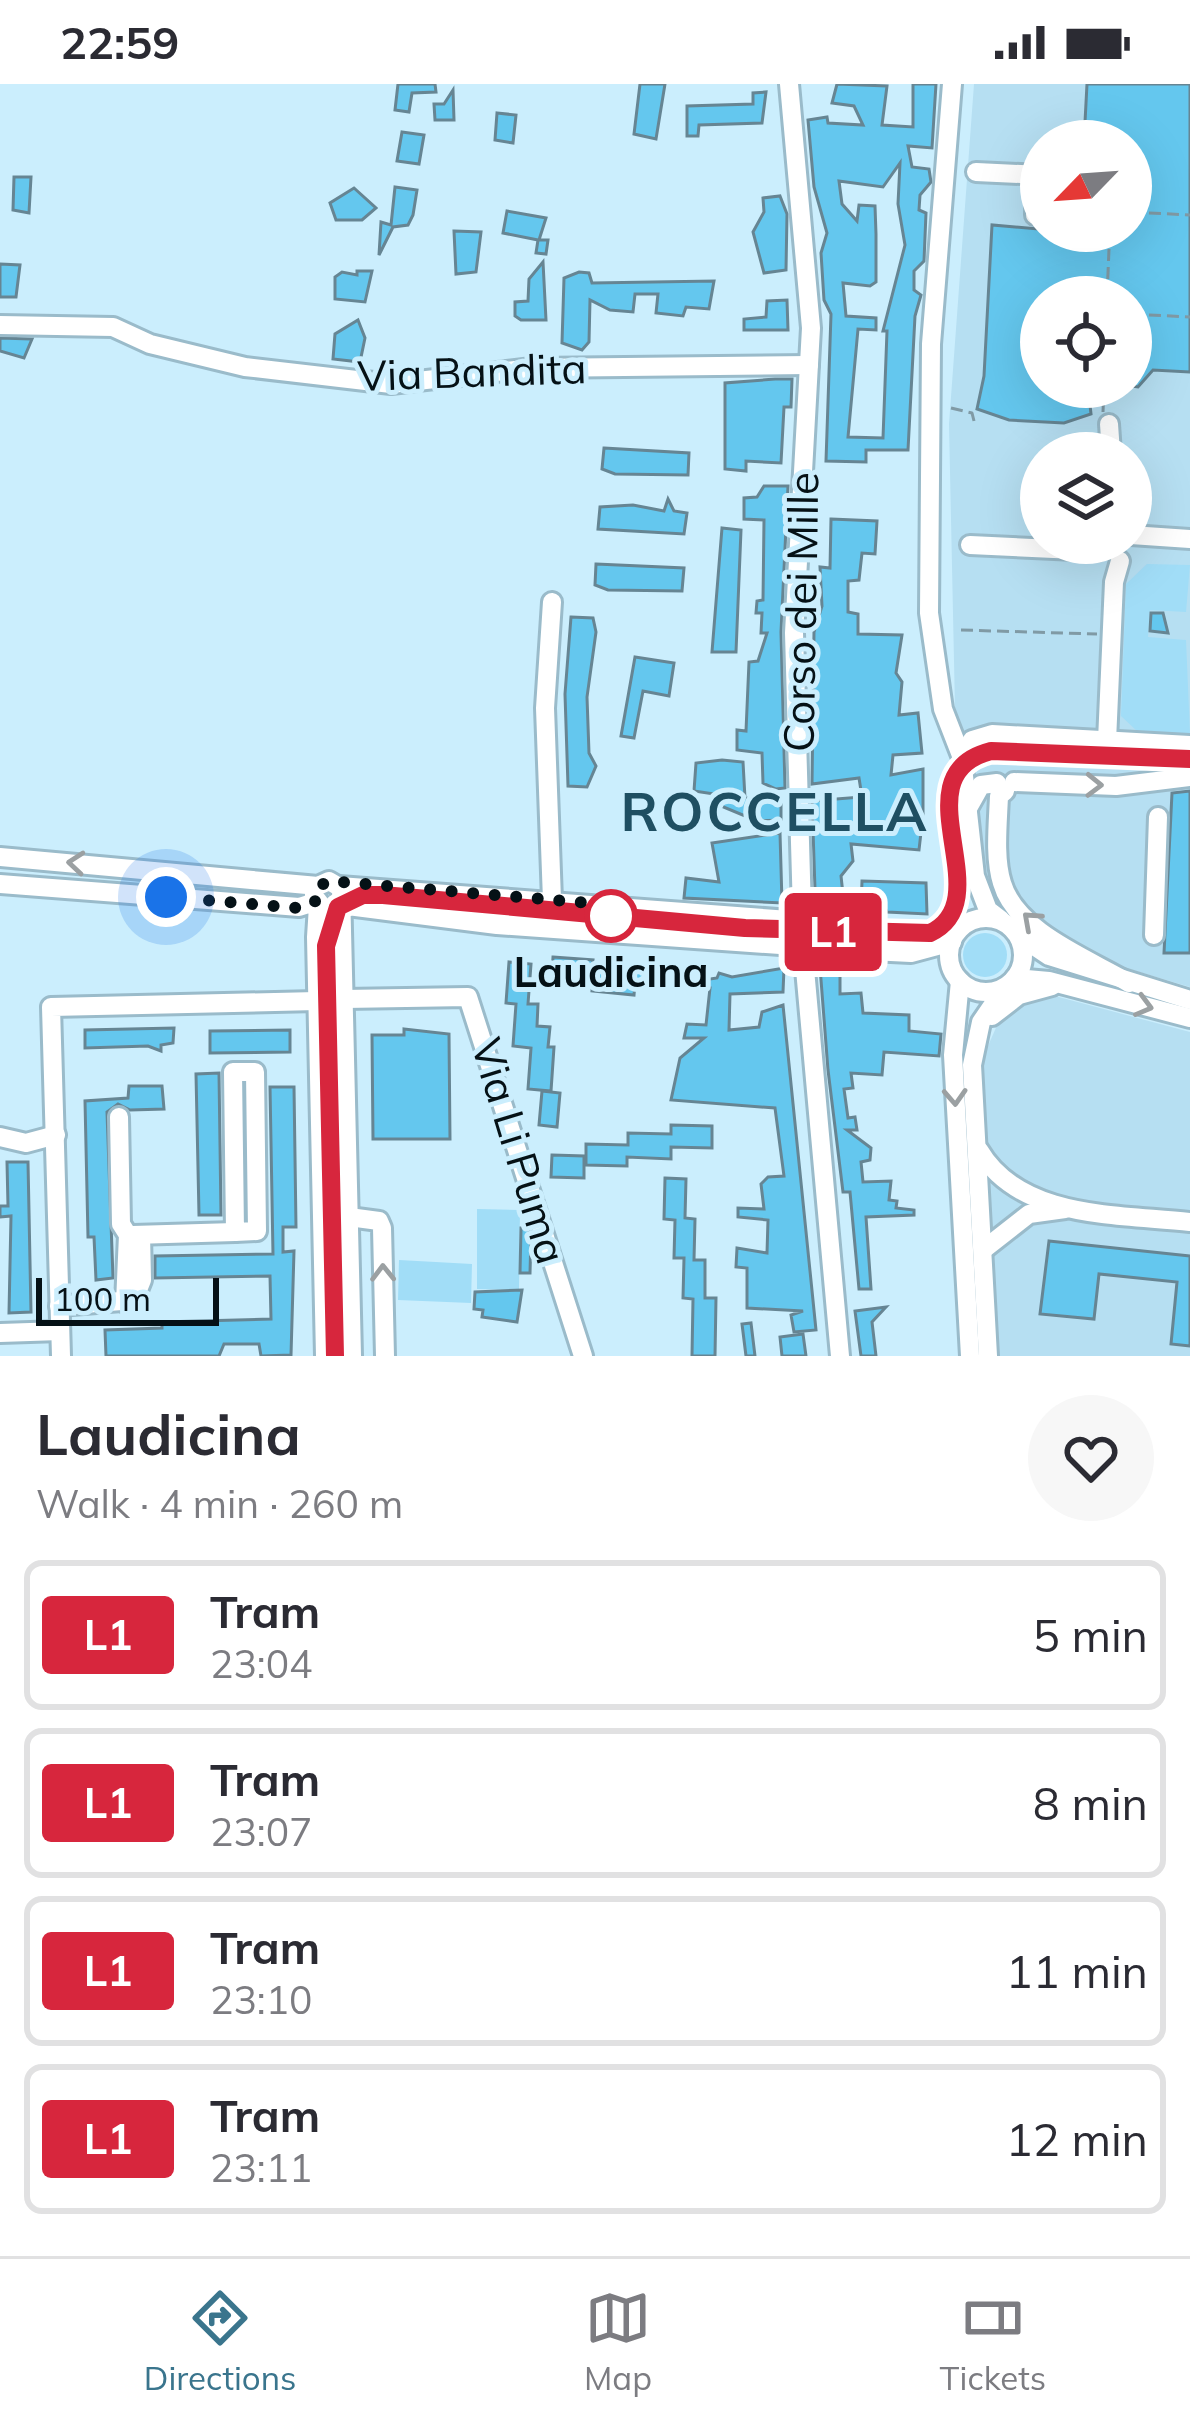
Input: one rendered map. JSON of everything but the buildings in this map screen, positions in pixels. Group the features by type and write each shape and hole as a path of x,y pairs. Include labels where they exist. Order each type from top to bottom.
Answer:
{"street":[{"name":"Corso dei Mille","path":"789,84 809,292 794,633 803,947 840,1356"},
{"path":"952,84 931,344 927,546 935,670 962,758 975,876 988,910 1049,956 1190,1000"},
{"path":"976,172 1020,174"},
{"name":"Via Bandita","path":"0,325 113,327 151,344 244,367 391,384 532,368 808,365"},
{"path":"1106,425 1107,432"},
{"path":"1152,543 1189,536"},
{"path":"970,545 1020,546"},
{"path":"1107,741 1118,564"},
{"path":"551,602 545,708 552,900"},
{"path":"962,758 972,740 992,734 1190,745"},
{"path":"967,810 981,785 1116,786 1160,783 1181,776"},
{"path":"1005,785 999,796 1000,869 1010,899 1041,931 1129,983"},
{"path":"1154,935 1158,817"},
{"path":"0,857 497,925 911,953 952,942 964,925 975,876"},
{"path":"0,884 299,908 328,899 552,900 803,921"},
{"path":"328,899 344,999 352,1356"},
{"path":"325,1356 316,1001 328,899"},
{"path":"964,925 982,918 1000,920"},
{"path":"988,1356 973,1052 990,1004 1022,965 1019,936"},
{"path":"952,942 956,976 953,1055 970,1356"},
{"path":"911,953 981,992 1010,982 1063,984 1190,1018"},
{"path":"973,1052 997,1010 1018,995 1063,984"},
{"name":"Via Li Puma","path":"344,999 468,997 584,1356"},
{"path":"61,1356 51,1007 316,1001"},
{"path":"119,1117 121,1224 135,1235 235,1232 257,1231 255,1072 233,1072 235,1232"},
{"path":"0,1137 26,1143 56,1135"},
{"path":"977,1146 1006,1184 1070,1208 1190,1222"},
{"path":"983,1250 1029,1214 1070,1208"},
{"path":"349,1216 379,1221 382,1228 385,1356"},
{"path":"59,1306 125,1303 141,1290 135,1235"},
{"path":"0,1333 60,1331"}],"path":[{"path":"1152,213 1190,214"},
{"path":"1152,315 1190,316"},
{"path":"951,408 972,413 974,421"},
{"path":"1104,408 1106,425"},
{"path":"961,630 1105,634"}],"shaded area":[{"path":"974,84 1190,84 1190,987 1058,948 1018,923 992,892 979,849 955,708 949,424"},
{"path":"1147,564 1190,565 1186,612 1150,610 1148,637 1186,640 1190,734 1137,731 1121,716 1126,584"},
{"path":"985,933 1000,940 1007,955 1000,970 985,977 970,970 963,955 970,940"},
{"path":"1055,996 1190,1032 1190,1356 997,1356 983,1057 999,1021 1024,1002"},
{"path":"477,1209 520,1210 519,1290 477,1289"},
{"path":"399,1260 472,1264 471,1303 398,1300"}],"tram line":[{"path":"335,1356 326,946 342,906 383,895 745,928 930,933 954,911 949,796 955,777 968,761 991,751 1190,760"},
{"name":"L1","path":"335,1356 326,946 330,920 338,907 363,895 383,895 745,928 930,933 948,922 954,911 949,790 955,774 972,757 991,751 1190,759"}],"place":[{"name":"Laudicina","path":"611,916"}],"district":[{"name":"ROCCELLA","path":"775,812"}],"route":[{"path":"166,897 299,908 315,902 316,888 329,881 339,886 614,905 611,916"}]}
